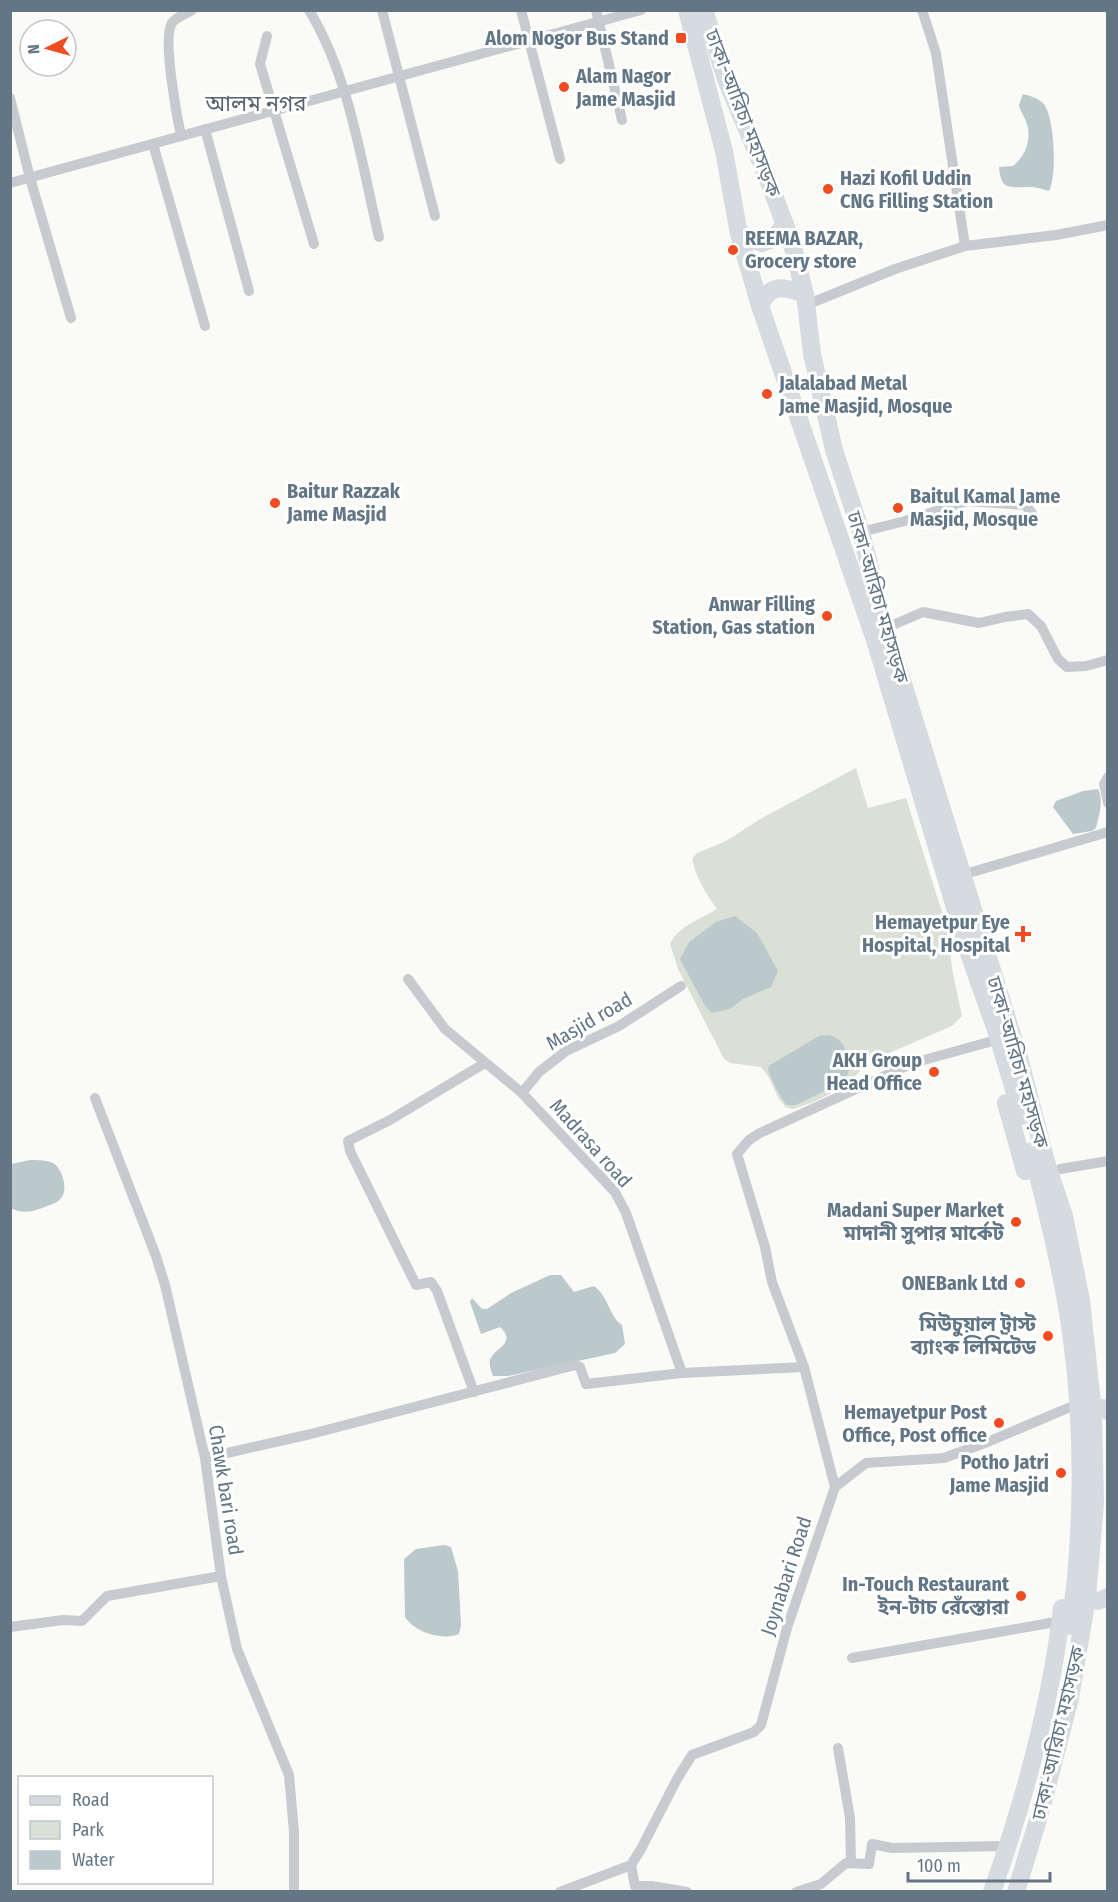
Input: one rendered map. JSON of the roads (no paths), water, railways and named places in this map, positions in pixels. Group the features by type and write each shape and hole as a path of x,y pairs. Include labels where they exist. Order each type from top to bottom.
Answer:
{"highway":[{"name":"ঢাকা-আরিচা মহাসড়ক","path":"687,10 724,151 739,234 760,306 875,640 975,944 1018,1054 1047,1165 1064,1216 1081,1300 1093,1412 1095,1502 1087,1598 1070,1698 1040,1814 1016,1892"},
{"name":"ঢাকা-আরিচা মহাসড়ক","path":"704,10 727,82 766,174 792,244 805,299 812,354 830,432 861,532 886,628 962,875 975,944 996,1030 1048,1219 1063,1286 1073,1347 1078,1404 1078,1544 1073,1606 1061,1688 1037,1781 1003,1892"},
{"path":"739,234 762,243 773,239 784,224"},
{"path":"760,306 765,294 787,287 805,299"},
{"path":"975,944 975,992 1037,1215 1052,1278 1066,1370 1068,1408 1070,1527 1061,1621 1046,1700 992,1892"},
{"path":"975,944 1000,967 1035,1077 1083,1254 1092,1302 1105,1415 1106,1497 1103,1599 1086,1679 1041,1854 1028,1892"}],"street":[{"path":"181,136 173,97 169,31 174,21 192,10"},
{"path":"309,10 319,28 345,91 379,237"},
{"path":"382,10 435,216"},
{"path":"521,10 560,159"},
{"path":"596,10 622,120"},
{"path":"10,183 641,10"},
{"path":"922,10 936,53 965,246"},
{"path":"267,36 260,64 314,244"},
{"path":"10,98 30,178 71,318"},
{"path":"206,129 249,291"},
{"path":"153,144 205,326"},
{"path":"805,299 965,246 1056,235 1107,225"},
{"path":"861,532 967,501 1025,505 1032,513"},
{"path":"886,628 923,612 979,623 1028,614 1041,626 1058,659 1067,666 1086,666 1107,660"},
{"path":"1107,777 1104,784 1107,803"},
{"path":"962,875 1107,832"},
{"name":"Madrasa road","path":"408,979 445,1029 522,1093 615,1192 626,1213 682,1373"},
{"name":"Masjid road","path":"522,1093 539,1072 566,1051 619,1026 681,986"},
{"path":"989,1042 913,1063 760,1133 749,1140 739,1151 738,1159 759,1225 772,1282 804,1367 835,1487 866,1463 944,1458 1068,1408"},
{"path":"474,1392 437,1291 431,1282 417,1285 350,1151 348,1141 390,1120 485,1063"},
{"name":"Chawk bari road","path":"95,1098 156,1256 165,1286 205,1458 221,1576 237,1649 289,1775 294,1832 294,1892"},
{"path":"1060,1169 1107,1161"},
{"path":"205,1458 311,1434 575,1365 580,1367 586,1384 682,1373 804,1367"},
{"name":"Joynabari Road","path":"631,1866 692,1755 754,1732 761,1725 787,1628 835,1487"},
{"path":"10,1627 63,1620 82,1621 106,1596 221,1576"},
{"path":"852,1658 1061,1621"},
{"path":"796,1892 821,1884 848,1863 850,1818 838,1748"},
{"path":"848,1863 869,1864 872,1844 892,1848 1007,1845"},
{"path":"560,1892 631,1866 635,1886 651,1886 687,1892"}],"water":[{"path":"1023,94 1044,104 1051,122 1054,161 1049,191 1034,187 1007,186 1000,175 999,167 1013,166 1022,156 1027,144 1027,125 1019,105"},
{"path":"1098,789 1101,803 1096,828 1092,831 1073,834 1053,807 1056,801 1083,791"},
{"path":"735,916 757,933 778,971 771,987 743,999 730,1009 712,1013 705,1006 680,959 689,942 716,922"},
{"path":"827,1035 840,1041 844,1047 849,1061 847,1076 843,1082 796,1105 787,1105 776,1088 768,1068 819,1036"},
{"path":"30,1160 53,1163 63,1178 64,1193 53,1204 23,1212 11,1208 11,1164"},
{"path":"550,1275 561,1275 574,1292 594,1286 622,1325 625,1344 615,1353 508,1376 493,1376 490,1360 506,1341 505,1332 500,1327 481,1334 470,1302 472,1298 482,1309 487,1309 511,1293"},
{"path":"444,1545 451,1547 458,1571 461,1625 459,1634 452,1636 429,1634 415,1627 405,1617 404,1559 416,1549"}],"place":[{"name":"Alom Nogor Bus Stand","path":"681,38"},
{"name":"Alam Nagor Jame Masjid","path":"564,87"},
{"name":"Hazi Kofil Uddin CNG Filling Station","path":"828,189"},
{"name":"REEMA BAZAR, Grocery store","path":"733,250"},
{"name":"Jalalabad Metal Jame Masjid, Mosque","path":"767,394"},
{"name":"Baitur Razzak Jame Masjid","path":"275,503"},
{"name":"Baitul Kamal Jame Masjid, Mosque","path":"898,508"},
{"name":"Anwar Filling Station, Gas station","path":"827,616"},
{"name":"Hemayetpur Eye Hospital, Hospital","path":"1023,934"},
{"name":"AKH Group Head Office","path":"934,1072"},
{"name":"Madani Super Market মাদানী সুপার মার্কেট","path":"1016,1222"},
{"name":"ONEBank Ltd","path":"1020,1283"},
{"name":"মিউচুয়াল ট্রাস্ট ব্যাংক লিমিটেড","path":"1048,1336"},
{"name":"Hemayetpur Post Office, Post office","path":"999,1423"},
{"name":"Potho Jatri Jame Masjid","path":"1061,1473"},
{"name":"In-Touch Restaurant ইন-টাচ রেঁস্তোরা","path":"1021,1596"}],"district":[{"name":"আলম নগর","path":"256,103"}]}
